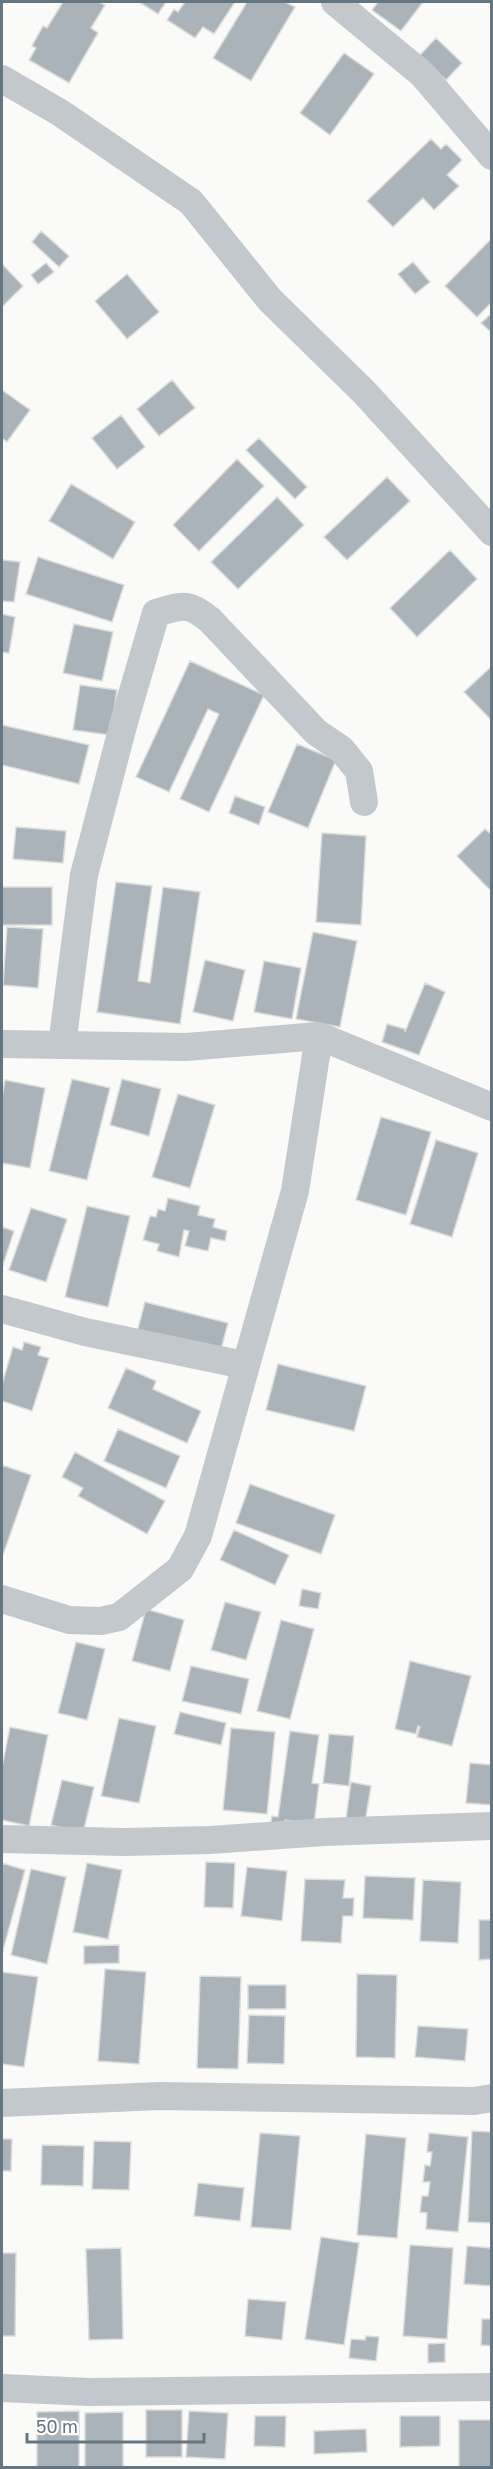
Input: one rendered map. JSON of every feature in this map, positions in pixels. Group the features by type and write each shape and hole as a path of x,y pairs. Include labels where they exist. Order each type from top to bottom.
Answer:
{"street":[{"path":"335,2 422,74 492,156"},
{"path":"2,79 58,112 191,202 270,300 364,392 492,532"},
{"path":"62,1045 84,875 124,722 156,613 178,607 195,608 210,620 316,732 341,749 359,771 364,802"},
{"path":"2,1599 69,1620 101,1621 119,1617 180,1569 198,1536 244,1365 295,1191 319,1036"},
{"path":"2,1044 186,1047 319,1036 492,1107"},
{"path":"2,1309 85,1332 244,1365"},
{"path":"2,1839 124,1842 492,1826"},
{"path":"2,2103 159,2096 474,2101 492,2098"},
{"path":"2,2388 101,2392 492,2387"}],"building":[{"path":"63,2 99,2 105,5 91,28 98,33 69,83 29,60 36,48 32,46 43,26 47,28"},
{"path":"139,2 166,2 158,14"},
{"path":"185,2 235,2 214,34 203,27 195,38 167,20 174,9 178,12"},
{"path":"247,2 285,2 295,7 251,81 213,58"},
{"path":"378,2 423,2 401,31 372,10"},
{"path":"436,38 462,63 446,80 420,55"},
{"path":"344,53 374,74 330,135 300,113"},
{"path":"431,139 441,149 446,144 462,160 447,175 459,186 434,210 423,198 393,227 367,201"},
{"path":"41,231 69,256 59,267 32,242"},
{"path":"492,238 492,302 477,317 445,286"},
{"path":"413,262 430,282 415,294 398,274"},
{"path":"46,263 54,272 38,284 31,275"},
{"path":"2,264 23,286 2,307"},
{"path":"127,274 159,312 127,339 95,301"},
{"path":"492,313 492,333 481,323"},
{"path":"172,380 195,408 159,436 137,409"},
{"path":"2,390 30,410 7,442 2,438"},
{"path":"121,415 145,447 117,469 92,438"},
{"path":"259,438 307,487 295,499 246,450"},
{"path":"237,459 264,486 199,551 173,525"},
{"path":"387,477 410,501 347,560 324,537"},
{"path":"71,484 135,522 113,559 49,521"},
{"path":"277,497 304,525 238,589 211,562"},
{"path":"450,550 477,579 417,637 390,608"},
{"path":"38,557 124,585 112,622 26,594"},
{"path":"2,560 20,562 14,602 2,601"},
{"path":"2,614 15,617 9,653 2,652"},
{"path":"74,624 113,632 102,681 63,673"},
{"path":"190,661 264,695 209,812 180,799 219,714 208,709 169,792 136,777"},
{"path":"492,666 492,721 464,692"},
{"path":"80,685 117,690 110,735 73,730"},
{"path":"2,725 89,745 79,784 2,765"},
{"path":"297,744 336,760 308,828 268,812"},
{"path":"235,796 265,807 259,825 229,813"},
{"path":"16,827 66,831 63,863 13,859"},
{"path":"485,829 492,835 492,892 457,856"},
{"path":"322,833 366,836 361,925 316,922"},
{"path":"116,882 152,886 138,981 150,983 163,887 200,892 180,1024 97,1012"},
{"path":"2,887 52,887 52,925 2,925"},
{"path":"7,927 43,929 38,988 3,985"},
{"path":"313,932 357,941 340,1027 296,1019"},
{"path":"205,960 245,970 233,1021 193,1012"},
{"path":"264,961 301,968 292,1019 254,1012"},
{"path":"425,983 445,992 419,1055 382,1042 387,1024 405,1029 405,1032"},
{"path":"72,1079 110,1088 87,1180 49,1171"},
{"path":"122,1079 161,1089 149,1136 110,1125"},
{"path":"5,1080 45,1088 30,1168 2,1163 2,1097"},
{"path":"178,1094 215,1105 190,1188 152,1177"},
{"path":"381,1117 431,1132 406,1215 356,1200"},
{"path":"436,1140 478,1153 452,1237 410,1224"},
{"path":"168,1198 200,1206 198,1215 215,1219 213,1227 227,1231 225,1241 211,1238 208,1251 185,1246 189,1231 184,1230 179,1257 157,1251 159,1244 143,1240 150,1216 156,1217 158,1209 165,1211"},
{"path":"87,1206 130,1216 108,1307 65,1297"},
{"path":"31,1208 67,1219 46,1282 9,1270"},
{"path":"2,1227 14,1231 2,1268"},
{"path":"145,1302 228,1323 219,1357 136,1336"},
{"path":"24,1342 41,1347 38,1355 49,1358 32,1411 2,1401 2,1384 13,1347 22,1350"},
{"path":"278,1364 366,1386 354,1431 266,1410"},
{"path":"126,1368 156,1381 153,1389 201,1411 187,1443 108,1408"},
{"path":"118,1429 180,1456 166,1488 104,1461"},
{"path":"75,1452 165,1501 147,1534 78,1496 83,1488 62,1477"},
{"path":"2,1465 31,1475 3,1555 2,1554"},
{"path":"250,1484 335,1515 321,1554 236,1523"},
{"path":"234,1530 289,1555 275,1585 220,1560"},
{"path":"302,1589 321,1593 318,1609 299,1606"},
{"path":"225,1602 261,1612 246,1660 211,1650"},
{"path":"146,1609 184,1620 170,1671 132,1661"},
{"path":"281,1620 314,1629 290,1719 257,1711"},
{"path":"76,1642 105,1649 87,1720 58,1713"},
{"path":"410,1661 471,1676 452,1746 417,1737 420,1727 418,1726 416,1734 395,1729"},
{"path":"191,1666 249,1679 241,1714 182,1701"},
{"path":"180,1712 226,1723 221,1745 174,1734"},
{"path":"119,1718 156,1726 139,1803 101,1796"},
{"path":"10,1727 48,1735 29,1826 2,1820 2,1767"},
{"path":"231,1728 275,1732 267,1814 223,1810"},
{"path":"290,1731 319,1735 312,1783 319,1784 314,1824 285,1820 284,1831 270,1830 272,1816 278,1817"},
{"path":"329,1734 354,1736 349,1786 323,1783"},
{"path":"470,1763 492,1765 492,1805 466,1803"},
{"path":"62,1780 94,1787 83,1833 51,1825"},
{"path":"351,1782 371,1786 365,1822 346,1819"},
{"path":"206,1862 235,1863 233,1908 204,1907"},
{"path":"2,1863 25,1870 2,1954"},
{"path":"87,1863 122,1870 108,1939 73,1932"},
{"path":"247,1867 287,1871 282,1921 241,1916"},
{"path":"31,1869 66,1877 47,1964 11,1955"},
{"path":"365,1876 415,1878 413,1920 363,1918"},
{"path":"305,1879 345,1880 343,1898 354,1898 353,1916 343,1916 341,1943 301,1941"},
{"path":"423,1880 461,1882 458,1943 420,1941"},
{"path":"479,1920 492,1920 492,1959 479,1960"},
{"path":"119,1945 119,1963 84,1964 84,1946"},
{"path":"105,1969 146,1972 139,2064 98,2061"},
{"path":"2,1972 38,1977 24,2067 2,2064"},
{"path":"357,1974 397,1975 395,2058 356,2057"},
{"path":"200,1976 241,1977 238,2069 197,2068"},
{"path":"248,1985 286,1985 286,2009 248,2009"},
{"path":"249,2015 285,2016 284,2064 247,2063"},
{"path":"418,2026 468,2029 465,2061 415,2057"},
{"path":"472,2131 492,2132 492,2223 468,2222"},
{"path":"260,2133 300,2136 291,2230 251,2227"},
{"path":"429,2133 468,2137 458,2232 426,2229 427,2213 420,2212 422,2196 428,2196 430,2182 423,2182 425,2165 430,2166 432,2152 427,2152"},
{"path":"366,2134 406,2138 397,2238 357,2235"},
{"path":"2,2139 12,2139 11,2171 2,2171"},
{"path":"94,2141 131,2142 129,2190 92,2189"},
{"path":"42,2145 84,2146 83,2186 41,2185"},
{"path":"198,2183 244,2188 240,2221 194,2216"},
{"path":"321,2237 359,2243 344,2345 305,2339"},
{"path":"410,2245 453,2248 447,2339 403,2336"},
{"path":"467,2246 492,2248 492,2286 464,2284"},
{"path":"121,2248 123,2339 89,2340 86,2249"},
{"path":"2,2253 16,2253 15,2336 2,2336"},
{"path":"248,2299 286,2302 282,2340 245,2336"},
{"path":"482,2319 492,2319 492,2346 481,2345"},
{"path":"366,2336 379,2337 376,2361 349,2358 351,2339 365,2340"},
{"path":"445,2343 445,2362 428,2363 428,2344"},
{"path":"146,2410 182,2410 182,2457 146,2457"},
{"path":"79,2411 79,2468 37,2468 37,2412"},
{"path":"189,2411 228,2413 225,2459 186,2457"},
{"path":"123,2412 123,2468 85,2468 85,2413"},
{"path":"255,2416 286,2416 285,2447 254,2446"},
{"path":"400,2416 440,2416 440,2446 400,2447"},
{"path":"459,2420 492,2420 492,2468 459,2468"},
{"path":"366,2429 367,2452 314,2454 314,2431"}]}
